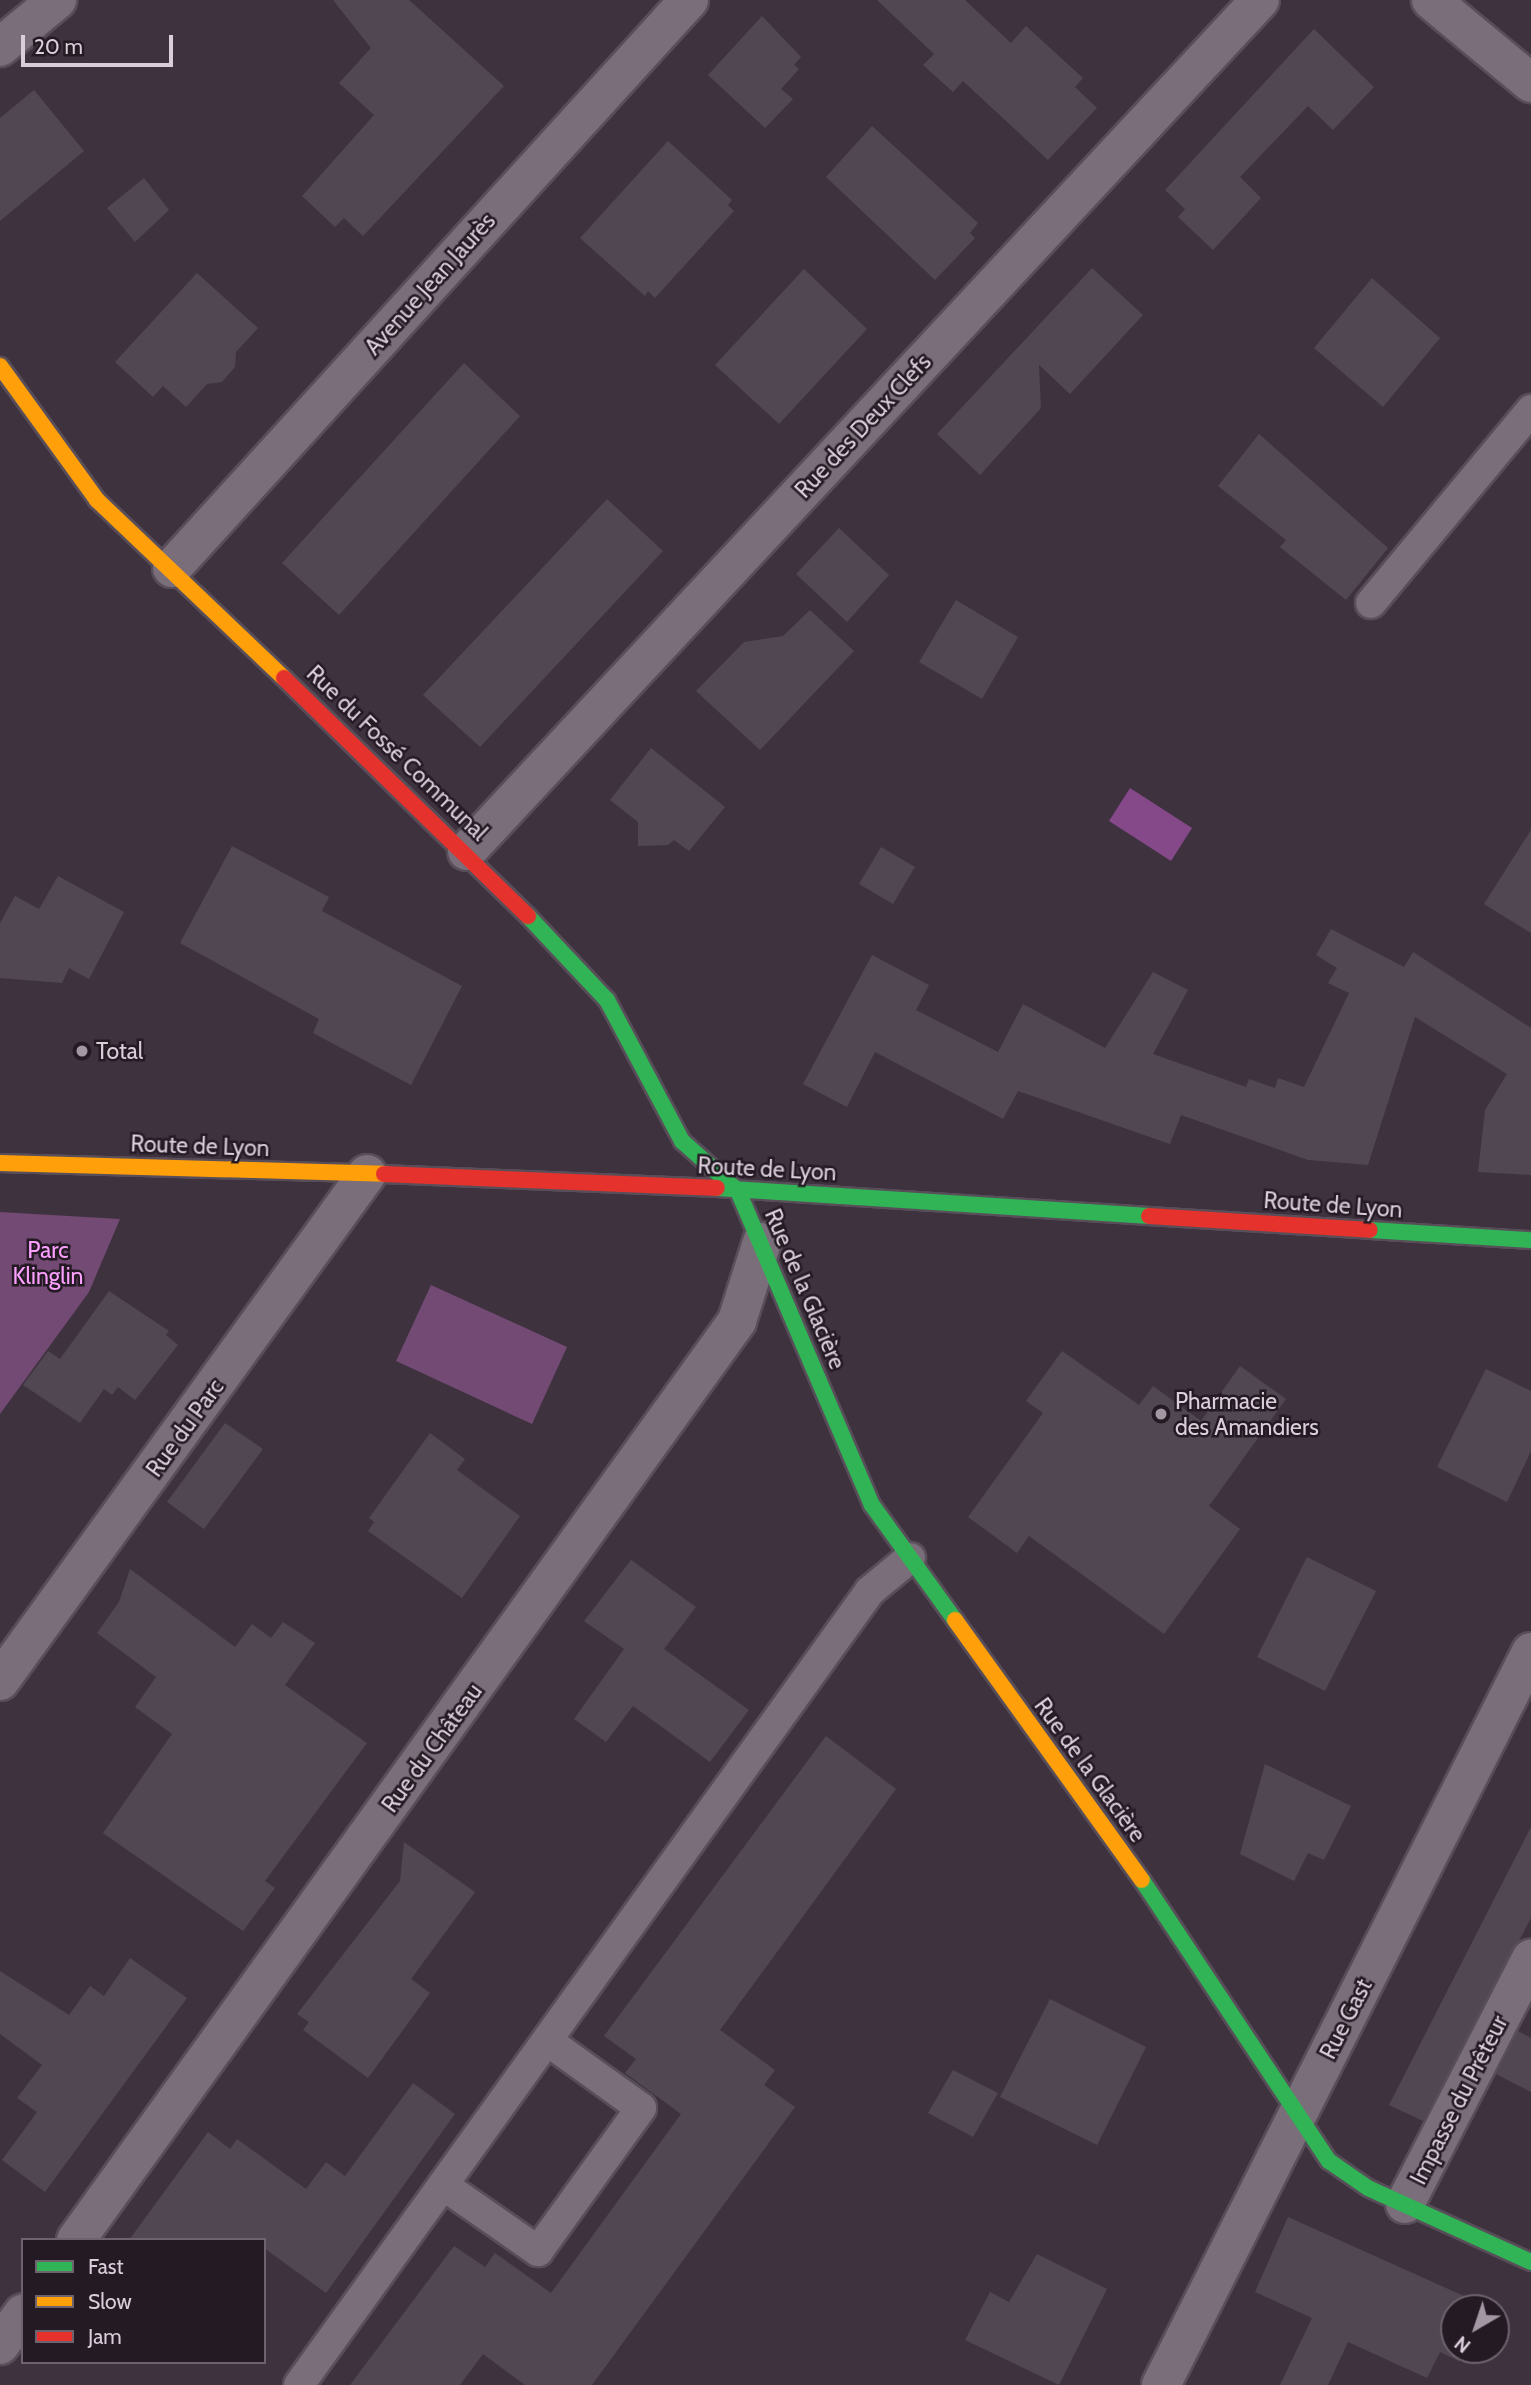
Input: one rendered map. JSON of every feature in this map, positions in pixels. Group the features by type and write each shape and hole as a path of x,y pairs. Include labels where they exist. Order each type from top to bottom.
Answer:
{"street":[{"path":"0,47 57,0"},
{"name":"Avenue Jean Jaurès","path":"172,568 689,0"},
{"name":"Rue des Deux Clefs","path":"467,851 1260,0"},
{"path":"1432,0 1531,83"},
{"name":"Rue du Fossé Communal","path":"0,366 97,500 172,568 467,851 607,999 682,1141 738,1191"},
{"name":"Route de Lyon","path":"0,1163 367,1174 738,1191 1531,1240"},
{"name":"Rue du Parc","path":"0,1681 367,1174"},
{"name":"Rue de la Glacière","path":"738,1191 872,1505 1136,1872 1329,2161 1367,2188 1531,2262"},
{"name":"Rue du Château","path":"77,2238 613,1499 737,1321 762,1242"},
{"name":"Rue Gast","path":"1161,2385 1531,1652"},
{"name":"Impasse du Prêteur","path":"1405,2204 1531,1959"},
{"path":"0,2345 21,2316"}],"lane":[{"path":"1371,603 1531,410"},
{"path":"299,2385 549,2042 870,1591 910,1558"},
{"path":"443,2185 538,2252 641,2108 549,2042"}],"green space":[{"name":"Parc Klinglin","path":"0,1212 120,1219 89,1292 0,1414"},
{"path":"431,1285 567,1347 532,1424 396,1361"}],"shaded area":[{"path":"1130,788 1192,828 1171,861 1109,821"}],"building":[{"path":"333,0 409,0 504,86 363,236 344,218 335,227 302,196 374,115 339,83 371,48"},
{"path":"877,0 965,0 1011,43 1026,26 1083,78 1075,87 1097,108 1048,160 963,81 953,92 923,65 934,54"},
{"path":"762,16 801,57 794,65 799,69 781,89 793,99 765,128 708,75"},
{"path":"1314,29 1374,87 1333,130 1308,106 1240,177 1261,198 1213,250 1178,217 1185,209 1165,190"},
{"path":"34,90 84,151 0,221 0,118"},
{"path":"872,126 978,223 970,233 975,238 935,280 826,177"},
{"path":"668,141 732,200 728,205 734,211 655,298 648,291 645,296 580,238"},
{"path":"144,178 169,210 135,242 107,208"},
{"path":"1092,268 1143,315 1070,394 1039,365 1041,408 980,475 937,434"},
{"path":"804,269 867,329 779,424 715,365"},
{"path":"197,273 258,328 236,352 235,367 222,382 207,384 186,407 163,386 153,397 115,362"},
{"path":"1372,278 1440,338 1383,407 1314,348"},
{"path":"464,363 520,416 339,615 282,563"},
{"path":"1259,434 1388,548 1346,600 1280,547 1286,540 1218,486"},
{"path":"607,499 663,551 480,747 423,695"},
{"path":"839,528 889,575 847,622 796,574"},
{"path":"956,600 1018,637 982,699 919,662"},
{"path":"810,610 854,651 760,750 696,691 744,642 783,636"},
{"path":"651,748 725,807 689,851 674,840 668,845 638,846 638,822 610,800"},
{"path":"1531,830 1531,933 1484,904"},
{"path":"232,846 329,897 322,911 462,986 411,1085 313,1033 319,1019 180,943"},
{"path":"881,847 915,867 893,904 859,884"},
{"path":"58,876 124,912 89,979 69,968 62,983 0,978 0,923 15,896 39,909"},
{"path":"1331,929 1404,967 1413,952 1531,1028 1531,1175 1478,1172 1485,1110 1507,1074 1415,1017 1368,1165 1308,1160 1181,1115 1170,1144 1018,1091 1003,1119 875,1052 847,1107 803,1084 872,955 929,985 916,1010 998,1052 1023,1004 1105,1048 1153,972 1188,990 1153,1054 1246,1087 1249,1079 1275,1088 1278,1078 1304,1087 1349,993 1328,983 1337,968 1316,955"},
{"path":"109,1291 169,1331 166,1335 178,1345 135,1400 118,1387 112,1395 104,1389 80,1423 23,1385 48,1351 60,1359"},
{"path":"1062,1351 1139,1405 1153,1386 1201,1421 1240,1366 1286,1399 1209,1506 1240,1529 1164,1634 1029,1536 1017,1553 968,1517 1043,1413 1026,1401"},
{"path":"1486,1369 1531,1391 1531,1451 1507,1502 1437,1467"},
{"path":"225,1423 263,1449 204,1529 167,1502"},
{"path":"430,1433 465,1459 457,1470 520,1516 462,1598 368,1531 374,1522 369,1518"},
{"path":"1307,1557 1376,1591 1325,1691 1257,1657"},
{"path":"631,1560 696,1607 664,1649 749,1710 710,1762 633,1706 606,1742 574,1719 624,1649 584,1621"},
{"path":"130,1569 235,1647 252,1624 271,1638 283,1622 315,1643 285,1685 367,1743 265,1881 275,1888 243,1931 103,1833 172,1734 135,1707 156,1677 97,1633 119,1602"},
{"path":"826,1736 896,1789 720,2030 775,2070 764,2085 795,2107 592,2385 525,2385 483,2354 460,2385 350,2385 454,2246 485,2267 495,2253 551,2293 681,2114 625,2073 636,2059 604,2036"},
{"path":"1265,1764 1351,1806 1324,1860 1308,1853 1294,1881 1240,1854"},
{"path":"1531,1827 1531,1918 1423,2121 1389,2105"},
{"path":"404,1842 475,1892 411,1979 430,1993 368,2078 303,2030 309,2022 297,2014 400,1881"},
{"path":"130,1958 187,1998 45,2192 2,2160 37,2112 17,2098 42,2065 0,2034 0,1971 69,2015 90,1986 104,1996"},
{"path":"1050,1999 1146,2047 1097,2145 1000,2097"},
{"path":"1518,2031 1531,2038 1531,2092 1496,2074"},
{"path":"953,2070 998,2093 973,2137 928,2113"},
{"path":"413,2083 455,2114 326,2293 266,2249 266,2238 130,2238 208,2132 230,2149 237,2139 306,2189 326,2162 345,2176"},
{"path":"1288,2217 1460,2294 1440,2294 1440,2352 1427,2378 1348,2342 1328,2385 1280,2385 1312,2318 1255,2292"},
{"path":"1037,2254 1107,2289 1059,2385 965,2340 990,2292 1009,2302"}],"traffic: fast":[{"path":"528,916 607,1000 682,1141 738,1191 872,1505 955,1620"},
{"path":"717,1188 1149,1216"},
{"path":"1370,1230 1531,1240"},
{"path":"1142,1880 1329,2161 1368,2188 1531,2262"}],"traffic: slow":[{"path":"0,366 97,500 284,678"},
{"path":"0,1163 384,1174"},
{"path":"955,1620 1142,1880"}],"traffic: jam":[{"path":"284,678 528,916"},
{"path":"384,1174 717,1188"},
{"path":"1149,1216 1370,1230"}],"place":[{"name":"Total","path":"82,1051"},
{"name":"Pharmacie des Amandiers","path":"1161,1414"}]}
